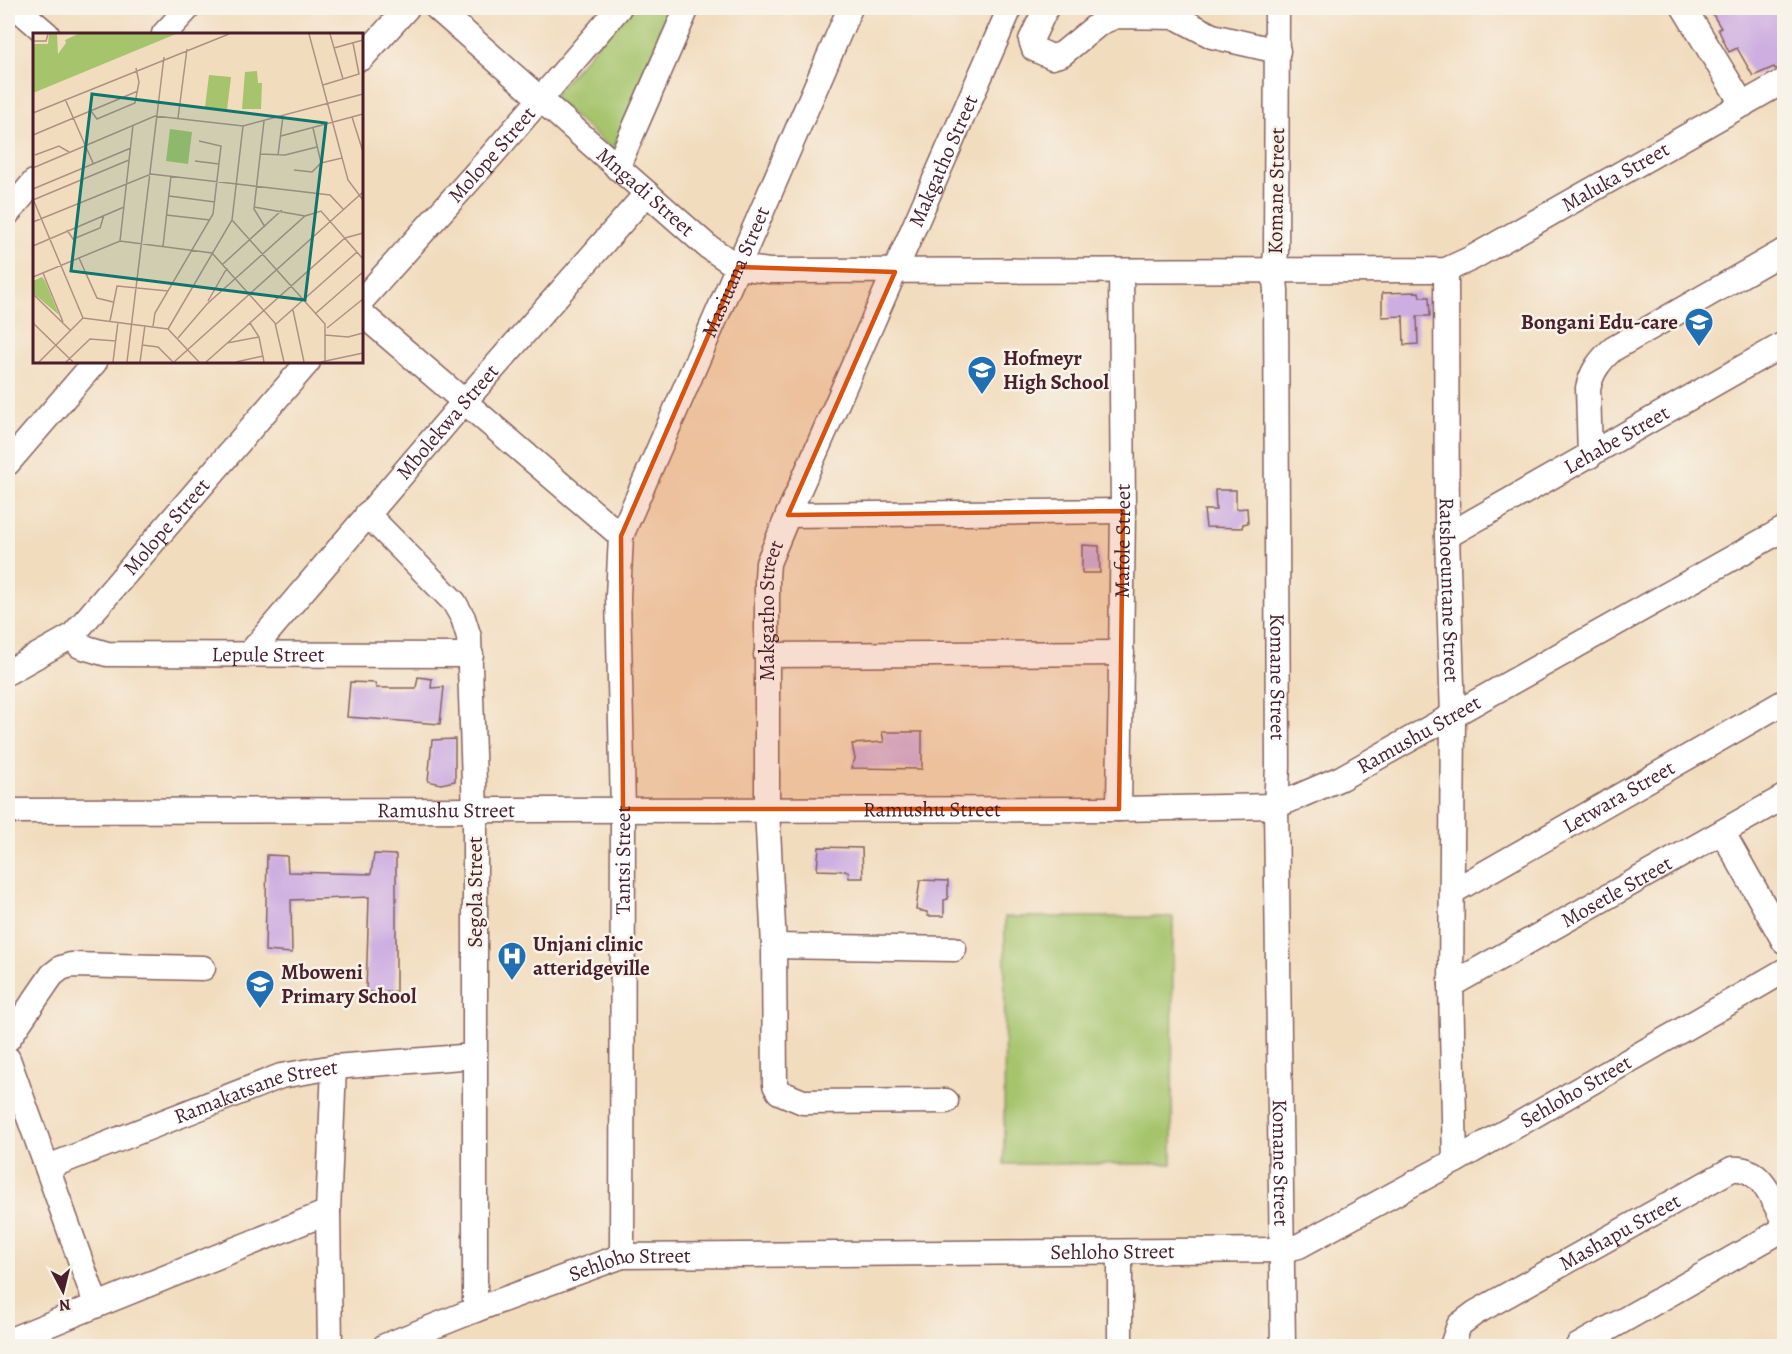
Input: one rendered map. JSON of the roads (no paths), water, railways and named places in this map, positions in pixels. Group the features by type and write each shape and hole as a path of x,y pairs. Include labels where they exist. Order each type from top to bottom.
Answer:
{"street":[{"path":"17,8 46,33"},
{"path":"165,33 188,8"},
{"path":"363,57 407,8"},
{"name":"Mngadi Street","path":"437,8 537,99 707,246 738,267 792,272 1446,270"},
{"name":"Molope Street","path":"363,299 619,8"},
{"path":"617,168 687,8"},
{"name":"Masiuana Street","path":"621,536 850,8"},
{"name":"Makgatho Street","path":"946,1101 803,1102 779,1092 774,1075 774,946 767,810 768,564 1010,8"},
{"path":"1046,8 1031,40 1034,49 1052,57 1062,54 1100,23 1116,16 1185,16 1212,36 1278,51"},
{"name":"Komane Street","path":"1277,8 1274,271 1278,766 1276,806 1283,1347"},
{"path":"1684,8 1743,105"},
{"name":"Maluka Street","path":"1446,270 1472,258 1785,81"},
{"path":"8,213 33,183"},
{"name":"Mbolekwa Street","path":"250,653 367,514 647,193"},
{"path":"1590,456 1588,388 1591,377 1603,358 1613,349 1785,251"},
{"name":"Ratshoeuntane Street","path":"1446,270 1448,536 1453,716 1450,985 1455,1161"},
{"name":"Mafole Street","path":"1119,809 1123,511 1121,271"},
{"path":"363,315 621,536"},
{"name":"Lehabe Street","path":"1448,536 1785,344"},
{"path":"8,463 94,363"},
{"name":"Molope Street","path":"8,672 72,636 307,363"},
{"path":"788,515 1123,511"},
{"name":"Segola Street","path":"367,514 454,602 464,618 471,655 475,812 475,1310"},
{"name":"Ramushu Street","path":"8,811 475,812 623,809 1119,809 1276,806 1341,778 1785,529"},
{"name":"Tantsi Street","path":"621,536 618,596 623,809 622,1256"},
{"name":"Lepule Street","path":"72,636 80,646 107,654 471,655"},
{"path":"766,654 1122,653"},
{"name":"Letwara Street","path":"1452,892 1785,702"},
{"name":"Mosetle Street","path":"1450,985 1785,797"},
{"path":"1723,833 1785,941"},
{"path":"774,946 954,949"},
{"path":"8,1039 52,975 61,968 71,965 203,968"},
{"name":"Sehloho Street","path":"385,1347 475,1310 622,1256 1120,1254 1283,1250 1318,1239 1785,971"},
{"name":"Ramakatsane Street","path":"48,1167 281,1076 334,1067 474,1056"},
{"path":"8,1059 96,1304"},
{"path":"330,1347 328,1212 334,1067"},
{"name":"Mashapu Street","path":"1452,1347 1460,1324 1475,1313 1732,1169 1742,1168 1759,1177 1785,1221"},
{"path":"8,1341 328,1212"},
{"path":"1578,1347 1785,1229"},
{"path":"1120,1254 1120,1347"}],"place":[{"name":"Bongani Edu-care","path":"1699,348"},
{"name":"Hofmeyr High School","path":"982,396"},
{"name":"Unjani clinic atteridgeville","path":"512,982"},
{"name":"Mboweni Primary School","path":"260,1010"}]}
